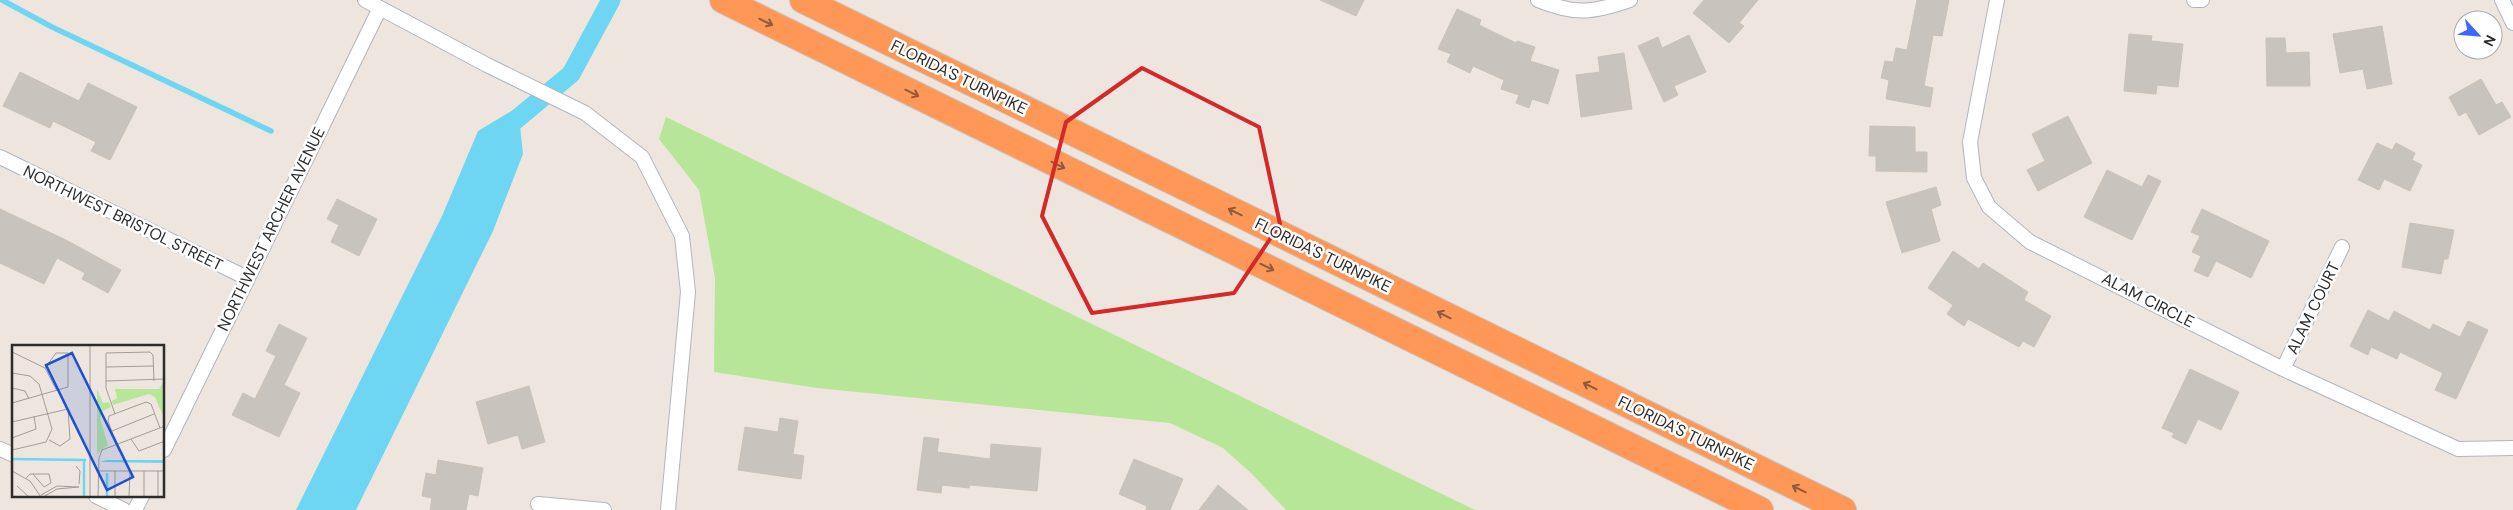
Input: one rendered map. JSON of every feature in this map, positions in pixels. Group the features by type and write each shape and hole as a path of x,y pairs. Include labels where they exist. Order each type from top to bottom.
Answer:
{"highway":[{"path":"722,0 1760,510"},
{"name":"FLORIDA'S TURNPIKE","path":"803,0 1843,510"}],"street":[{"path":"365,0 487,65 585,113 642,157 682,236 688,292 668,510"},
{"path":"1538,0 1563,10 1603,10 1630,0"},
{"name":"ALAM CIRCLE","path":"1997,0 1970,142 1974,178 1989,207 2030,242 2283,369 2458,449 2513,448"},
{"path":"2194,0 2202,0"},
{"path":"2502,0 2513,23"},
{"name":"NORTHWEST ARCHER AVENUE","path":"165,448 246,278 380,8"},
{"name":"NORTHWEST BRISTOL STREET","path":"0,157 246,278"},
{"name":"ALAM COURT","path":"2283,369 2342,247"},
{"path":"0,448 12,454"},
{"path":"100,498 124,510"},
{"path":"135,510 141,498"},
{"path":"538,504 604,510"}],"highlighted area":[{"path":"1142,68 1259,127 1280,224 1234,293 1092,313 1042,216 1066,122"}],"green space":[{"path":"666,117 1475,510 1286,510 1251,473 1223,448 1170,423 817,388 714,372 715,278 699,190 659,139"}],"water":[{"path":"518,107 523,154 493,231 356,510 296,510 442,216 478,131"}],"building":[{"path":"1320,0 1364,0 1356,16"},
{"path":"1704,0 1758,0 1739,23 1744,26 1729,43 1693,13"},
{"path":"1917,0 1949,0 1942,36 1933,35 1924,86 1933,88 1930,107 1886,99 1889,80 1881,78 1885,61 1893,62 1896,48 1907,50"},
{"path":"1457,9 1481,20 1479,25 1516,43 1517,41 1535,47 1530,61 1559,70 1548,104 1532,99 1529,108 1516,103 1519,95 1501,89 1504,80 1473,66 1470,73 1447,62 1451,54 1438,49"},
{"path":"2382,26 2392,84 2367,89 2363,69 2340,73 2333,34"},
{"path":"2129,34 2152,36 2151,41 2183,44 2178,87 2157,85 2156,94 2124,91"},
{"path":"1689,35 1706,72 1674,86 1678,95 1664,102 1638,46 1658,37 1662,48"},
{"path":"2266,38 2285,38 2286,53 2309,52 2310,86 2267,86"},
{"path":"1624,53 1632,109 1581,117 1576,75 1600,72 1598,57"},
{"path":"20,72 79,101 88,83 137,107 110,160 91,151 96,142 53,121 50,128 3,106"},
{"path":"2481,79 2496,105 2502,102 2511,117 2479,135 2466,112 2459,116 2449,97"},
{"path":"2068,116 2092,163 2038,191 2027,170 2045,161 2032,134"},
{"path":"1870,126 1915,127 1915,152 1927,152 1927,172 1876,171 1876,156 1869,156"},
{"path":"2377,143 2392,150 2396,143 2415,153 2412,160 2422,165 2410,191 2384,179 2379,190 2358,180"},
{"path":"2107,170 2142,187 2148,175 2161,181 2132,240 2084,217"},
{"path":"1936,187 1941,205 1931,209 1940,241 1902,253 1886,202"},
{"path":"337,199 377,219 359,256 331,242 339,225 327,219"},
{"path":"0,209 66,240 121,270 108,293 82,279 85,273 57,258 44,284 0,263"},
{"path":"2202,209 2269,241 2251,278 2216,261 2208,277 2194,271 2201,256 2192,252 2200,236 2191,232"},
{"path":"2410,223 2454,230 2448,259 2444,259 2441,274 2402,267"},
{"path":"1953,251 1979,269 1983,263 2028,292 2024,300 2051,316 2034,347 2023,341 2019,347 1968,319 1964,326 1947,314 1953,305 1928,288"},
{"path":"2368,310 2389,321 2394,311 2430,330 2433,324 2460,337 2468,321 2488,330 2456,399 2435,390 2443,373 2400,352 2397,359 2371,347 2368,355 2350,346"},
{"path":"279,324 307,338 284,385 300,393 279,437 232,415 243,393 255,399 276,356 266,351"},
{"path":"2190,369 2239,392 2221,430 2198,419 2186,444 2172,437 2174,433 2162,428"},
{"path":"529,386 545,442 522,449 518,435 488,444 476,402"},
{"path":"780,418 798,421 793,454 804,456 801,479 738,470 745,427 778,432"},
{"path":"924,437 939,439 937,452 990,459 991,444 1041,448 1037,491 970,485 969,488 942,485 941,493 917,490"},
{"path":"1134,459 1183,479 1170,510 1146,510 1147,506 1119,494"},
{"path":"438,460 483,468 478,496 469,494 466,510 430,510 432,498 422,496 426,473 436,475"},
{"path":"1218,485 1248,510 1199,510"}],"waterway":[{"path":"2,0 52,27 271,131"},
{"path":"500,133 571,74 611,0"}]}
